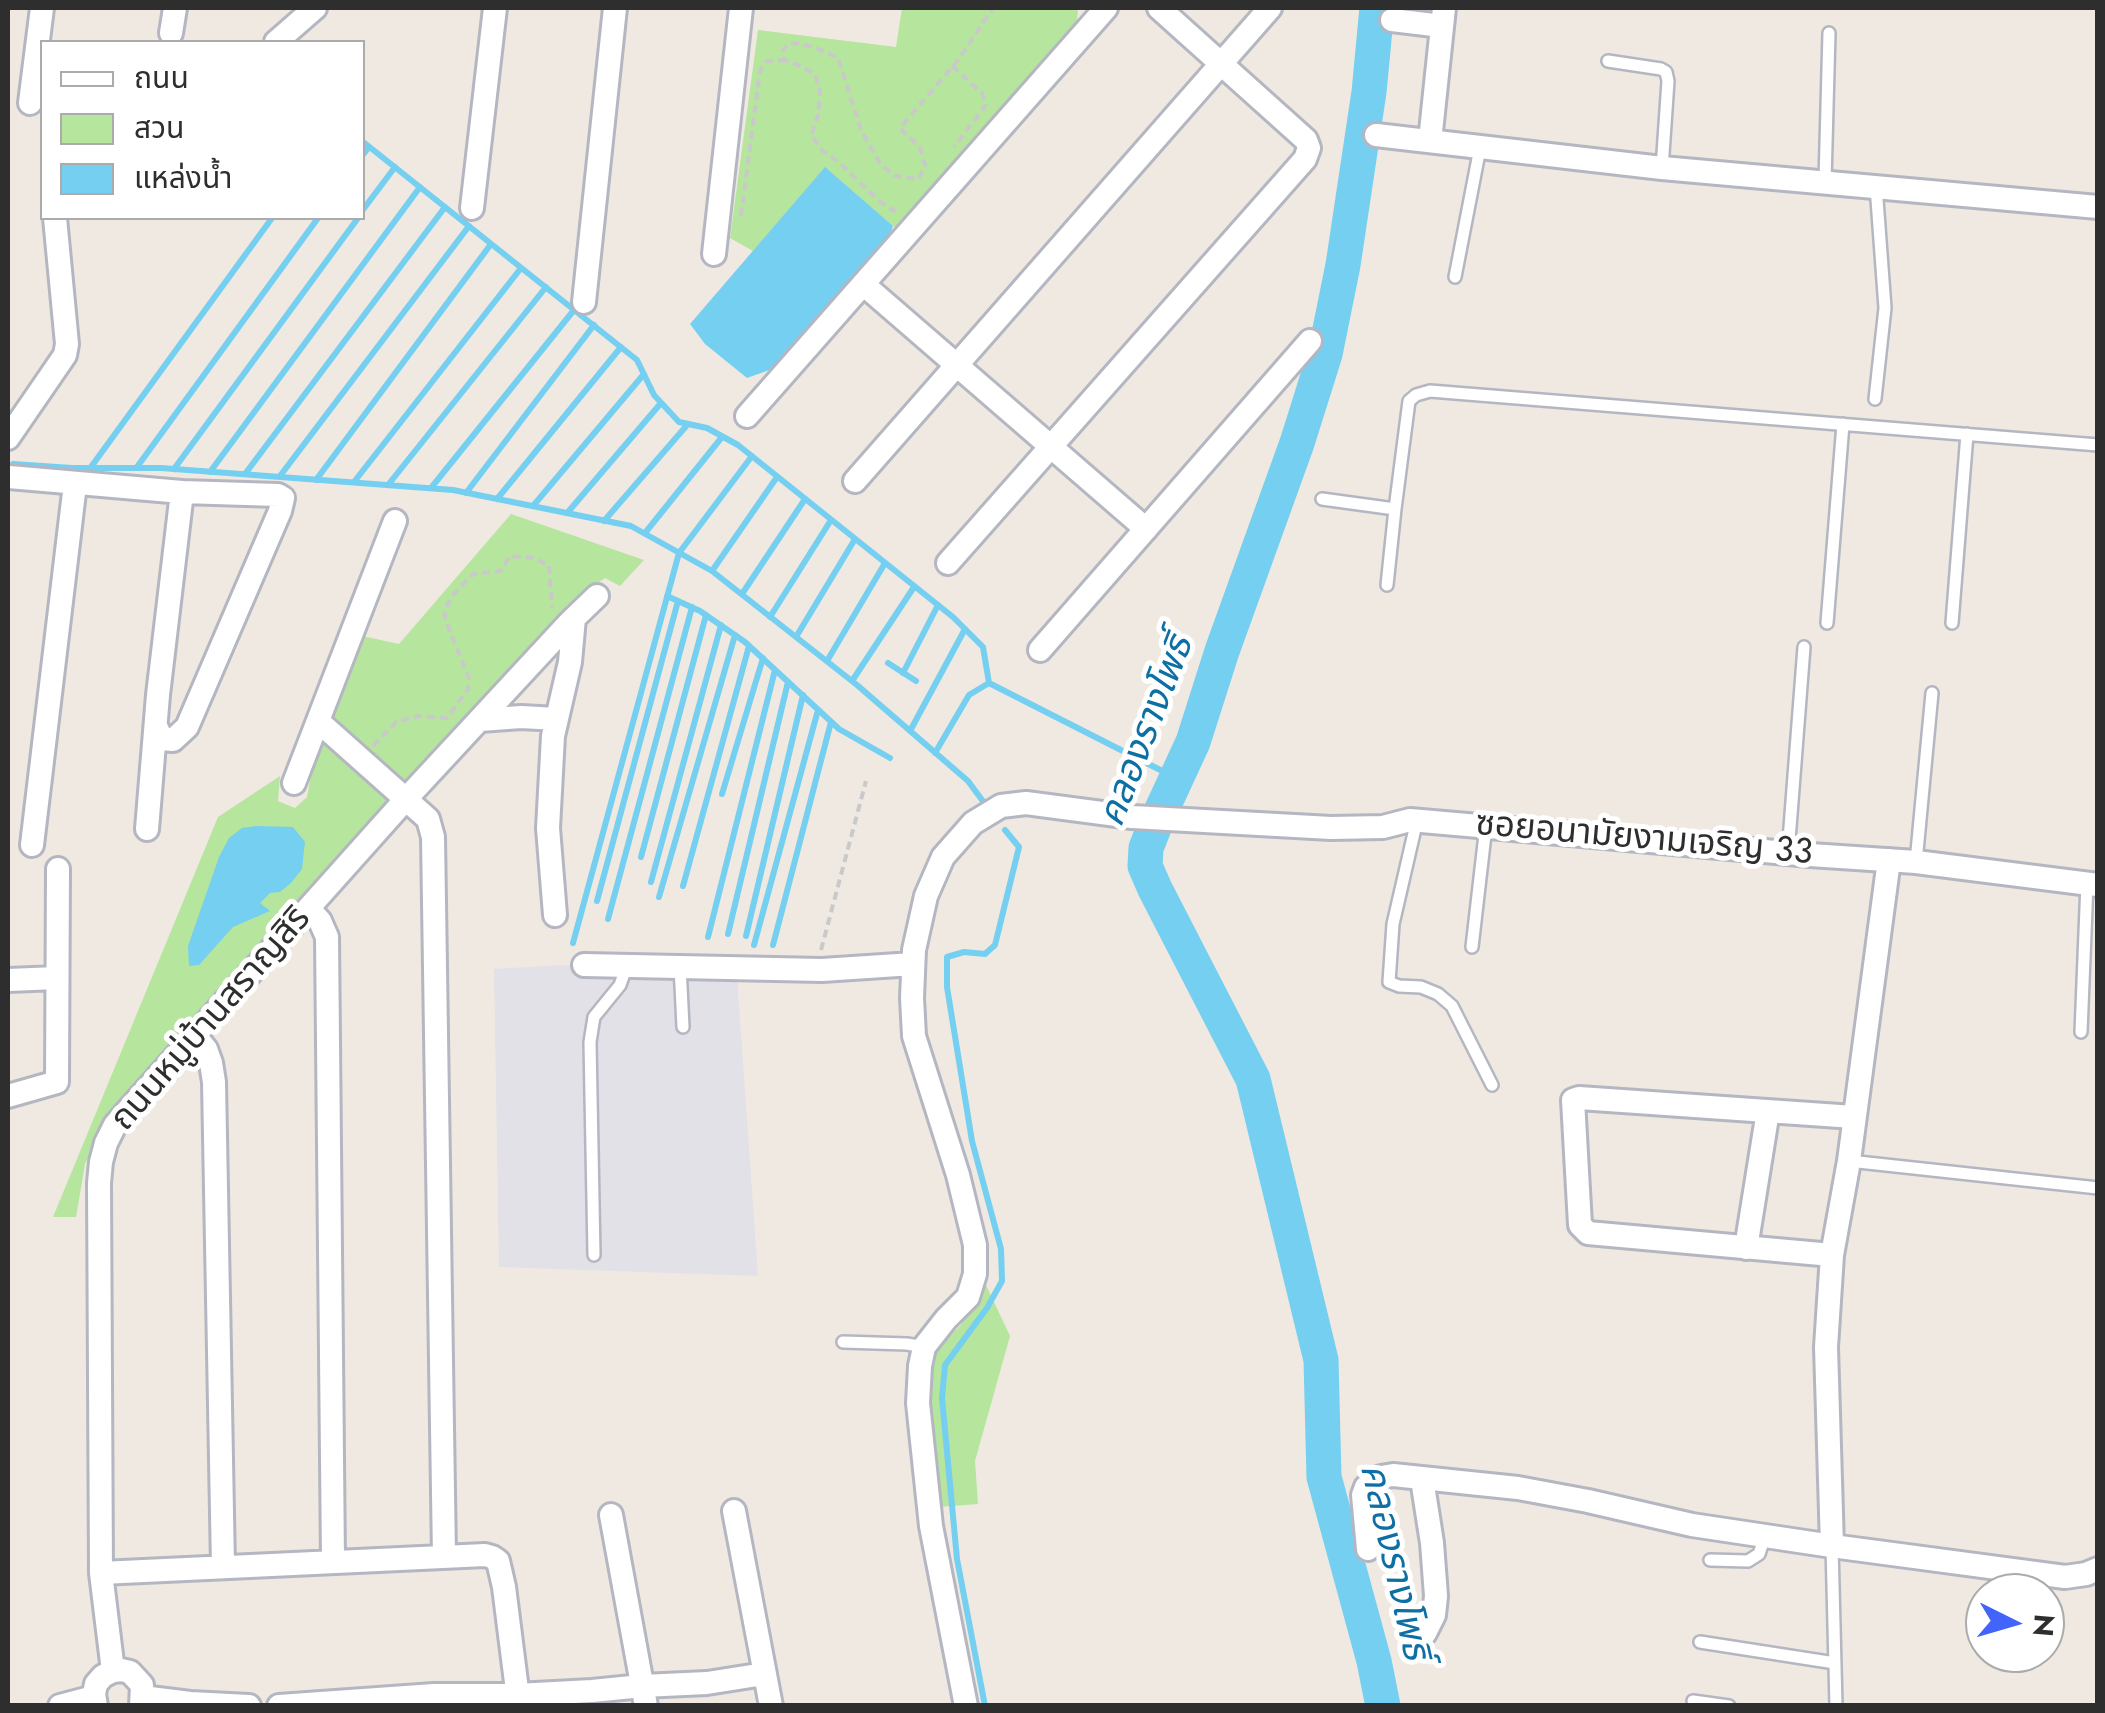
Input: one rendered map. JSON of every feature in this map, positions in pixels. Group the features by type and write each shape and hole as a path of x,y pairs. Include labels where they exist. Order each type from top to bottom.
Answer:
{"street":[{"path":"30,103 42,8"},
{"path":"171,34 174,8"},
{"path":"278,40 315,8"},
{"path":"472,208 495,8"},
{"path":"584,302 615,8"},
{"path":"715,242 741,8"},
{"path":"747,416 1106,8"},
{"path":"948,563 1305,159 1309,148 1306,140 1160,8"},
{"path":"855,481 1270,8"},
{"path":"1392,20 1444,17 1430,141"},
{"path":"1376,135 1662,168 2098,207"},
{"path":"8,438 66,355 55,220"},
{"path":"863,284 1146,529"},
{"path":"1040,650 1310,341"},
{"path":"8,478 283,498 187,727 173,740 162,739 156,726"},
{"path":"32,845 75,484"},
{"path":"146,829 182,492"},
{"path":"294,783 395,521"},
{"name":"ถนนหมู่บ้านสราญสิริ","path":"112,1670 101,1573 100,1162 106,1142 116,1125 405,800 597,596"},
{"path":"556,915 548,828 552,736 570,662 568,624"},
{"path":"480,720 557,719"},
{"path":"319,722 428,819 433,837 444,1557"},
{"name":"ซอยอนามัยงามเจริญ 33","path":"924,1347 968,1297 976,1246 914,1036 914,950 926,896 943,857 973,823 1001,806 1026,803 1132,818 1331,828 1417,820 1916,862 2092,884"},
{"path":"1832,1546 1826,1347 1832,1255 1849,1161 1889,860"},
{"path":"8,1096 57,1082 58,868"},
{"path":"309,909 327,936 333,1562"},
{"path":"584,964 816,970 913,964"},
{"path":"8,980 58,978"},
{"path":"195,1036 212,1063 214,1082 223,1567"},
{"path":"1832,1255 1588,1233 1580,1225 1572,1100 1854,1116"},
{"path":"1746,1248 1768,1111"},
{"path":"924,1347 918,1403 922,1461 966,1706"},
{"path":"1368,1549 1363,1495 1366,1486 1381,1477 1394,1476 1518,1488 1692,1525 2065,1577 2098,1569"},
{"path":"1422,1478 1436,1596 1434,1615 1425,1632"},
{"path":"734,1511 771,1706"},
{"path":"611,1515 644,1696"},
{"path":"101,1573 484,1555 498,1561 518,1700"},
{"path":"60,1706 95,1701 96,1684 112,1670 130,1672 137,1678 142,1685 142,1701 248,1706"},
{"path":"279,1706 518,1700 592,1691 644,1696 764,1674"}],"lane":[{"path":"1826,181 1829,33"},
{"path":"1608,60 1666,72 1662,168"},
{"path":"1455,277 1480,148"},
{"path":"1875,398 1886,308 1876,186"},
{"path":"1387,585 1409,401 1430,391 2098,445"},
{"path":"1827,623 1843,424"},
{"path":"1952,623 1968,434"},
{"path":"1322,499 1394,509"},
{"path":"1788,853 1804,647"},
{"path":"1916,862 1932,693"},
{"path":"1417,820 1393,924 1389,982 1420,987 1438,994 1452,1006 1492,1084"},
{"path":"1472,948 1486,826"},
{"path":"2081,1032 2092,884"},
{"path":"594,1254 590,1042 594,1017 620,986 627,965"},
{"path":"680,966 683,1027"},
{"path":"1849,1161 2098,1188"},
{"path":"843,1342 924,1347"},
{"path":"1710,1560 1748,1561 1759,1554 1764,1536"},
{"path":"1832,1546 1836,1706"},
{"path":"1700,1642 1834,1662"},
{"path":"1693,1701 1729,1706"}],"path":[{"path":"784,60 783,50 789,43 814,47 838,58 861,130 882,165 895,176 919,178 925,164 920,148 900,128 952,66 993,8"},
{"path":"715,242 739,232 760,72 767,61 784,60 814,74 820,92 811,136 879,202 896,212 907,209"},
{"path":"948,155 986,105 982,93 952,66"},
{"path":"361,760 396,722 419,716 447,718 468,690 469,678 444,612 452,596 472,575 494,573 510,556 517,555 550,565 552,609 568,624"},
{"path":"816,970 866,780"}],"shaded area":[{"path":"562,965 737,977 758,1276 499,1267 494,969"}],"green space":[{"path":"902,8 1078,11 1076,31 899,229 825,168 753,251 730,238 758,30 896,47"},
{"path":"511,514 644,560 620,586 605,578 596,584 421,773 390,798 105,1123 85,1164 76,1217 53,1217 218,817 280,776 278,801 295,808 307,797 314,759 362,636 399,644"},
{"path":"986,1285 1010,1336 975,1461 978,1504 938,1507 927,1399 933,1352 960,1326"}],"water":[{"path":"825,167 893,226 890,236 772,369 747,378 705,344 690,324"},
{"path":"293,827 305,842 302,869 280,892 270,893 260,903 270,911 233,927 199,965 189,966 188,946 219,857 229,838 242,828"}],"waterway":[{"name":"คลองรางโพธิ์","path":"1377,8 1369,92 1343,265 1325,354 1193,742 1146,848 1145,866 1253,1079 1321,1360 1324,1477 1383,1706"},
{"path":"365,143 637,360 654,395 679,422 707,428 738,445 953,617 983,647 989,683 1178,779"},
{"path":"365,152 369,147"},
{"path":"365,207 395,167"},
{"path":"210,472 420,187"},
{"path":"245,474 445,207"},
{"path":"91,467 271,220"},
{"path":"137,467 317,220"},
{"path":"174,469 357,220"},
{"path":"280,476 469,226"},
{"path":"316,480 491,244"},
{"path":"354,482 521,268"},
{"path":"388,485 546,287"},
{"path":"431,488 574,310"},
{"path":"466,493 594,325"},
{"path":"497,499 621,347"},
{"path":"533,506 644,374"},
{"path":"568,512 661,403"},
{"path":"604,521 688,424"},
{"path":"645,533 722,437"},
{"path":"573,943 679,553 752,456"},
{"path":"13,464 161,468 453,490 631,526 712,571 857,685 968,781 985,804"},
{"path":"712,571 777,477"},
{"path":"742,594 805,499"},
{"path":"770,617 831,520"},
{"path":"796,637 855,539"},
{"path":"827,661 885,563"},
{"path":"852,681 914,587"},
{"path":"667,596 700,611 745,642 839,729 890,758"},
{"path":"597,901 678,601"},
{"path":"903,673 938,605"},
{"path":"608,919 692,607"},
{"path":"641,857 706,615"},
{"path":"651,882 721,625"},
{"path":"910,731 965,629"},
{"path":"659,897 735,635"},
{"path":"683,886 749,646"},
{"path":"722,794 763,658"},
{"path":"888,663 916,681"},
{"path":"708,937 775,670"},
{"path":"728,934 788,682"},
{"path":"935,753 969,695 989,683"},
{"path":"746,936 803,695"},
{"path":"754,945 818,710"},
{"path":"773,945 831,722"},
{"path":"985,1706 957,1559 942,1398 945,1365 1002,1281 1001,1249 972,1141 947,987 947,957 964,952 985,954 995,945 1019,847 1005,830"}]}
